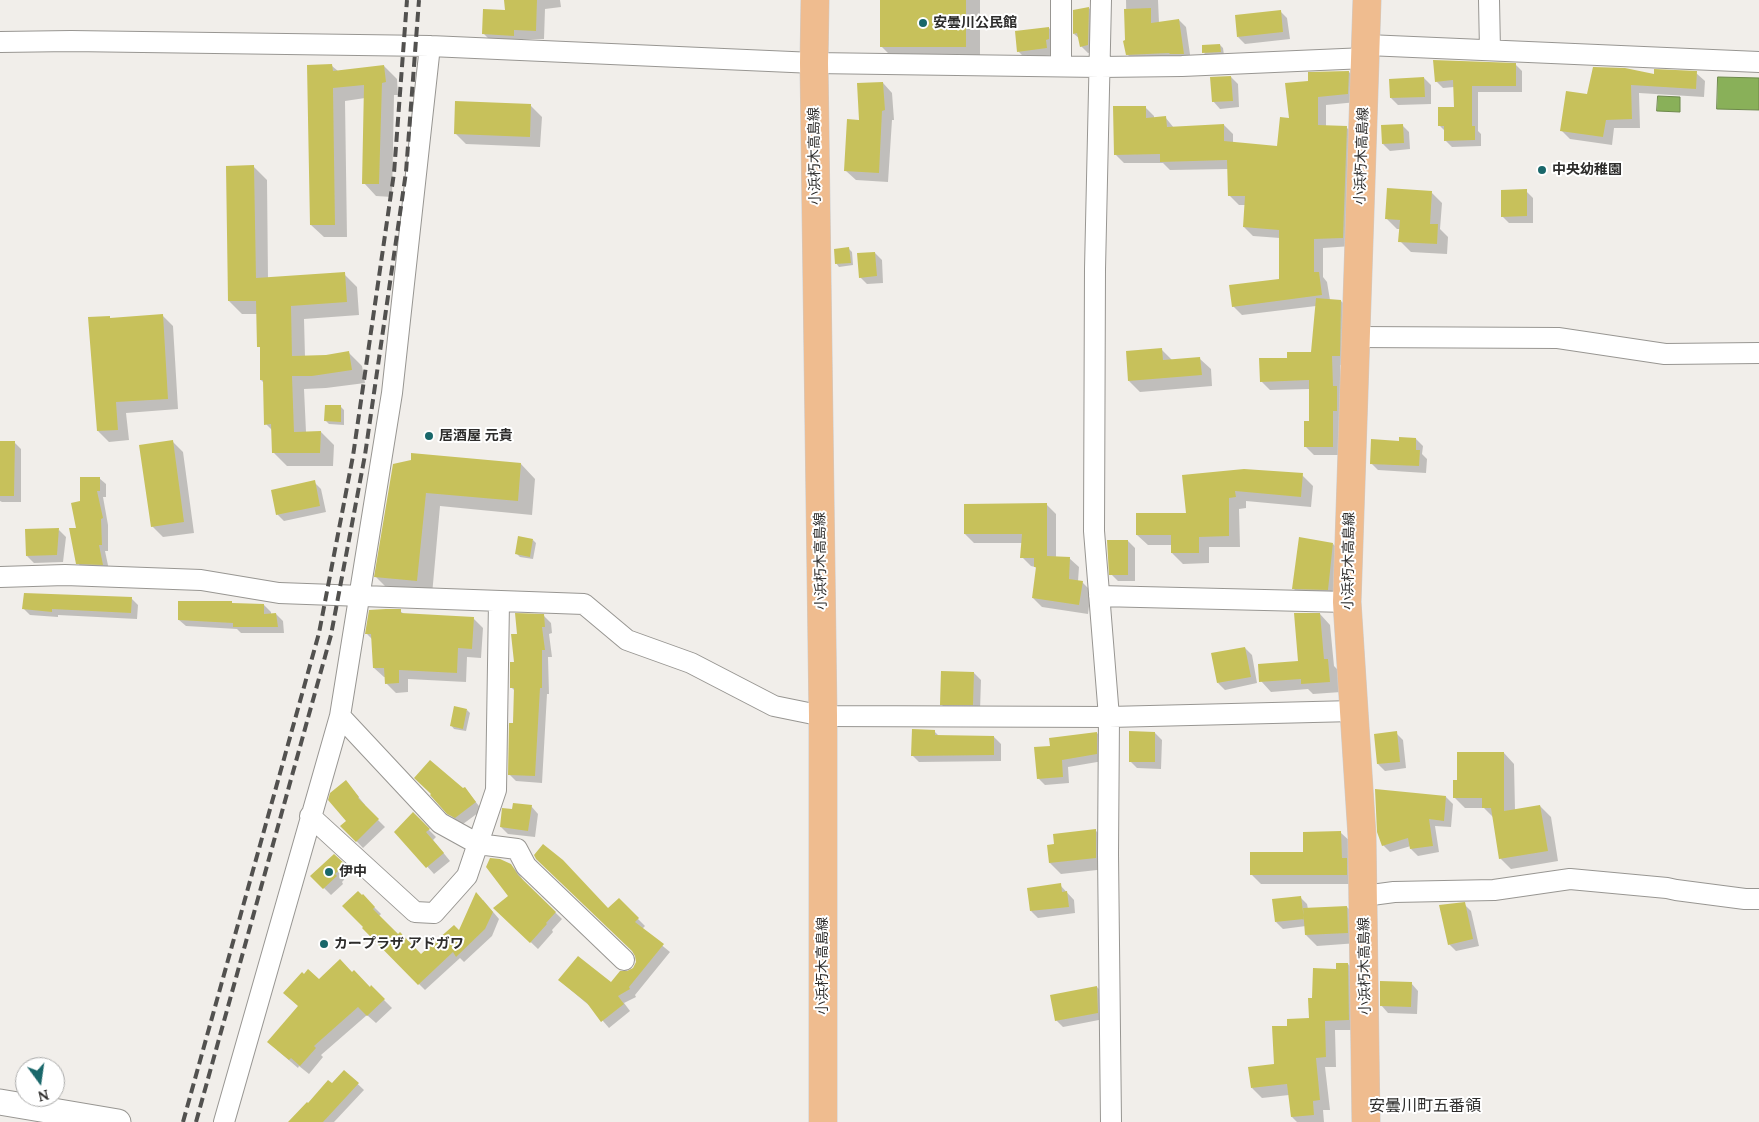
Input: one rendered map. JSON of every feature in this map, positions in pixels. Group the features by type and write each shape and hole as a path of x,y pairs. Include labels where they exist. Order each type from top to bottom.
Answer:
{"main road":[{"name":"小浜朽木高島線","path":"815,0 814,63 823,716 823,1122"},
{"name":"小浜朽木高島線","path":"1366,1122 1362,836 1347,602 1367,0"}],"street":[{"path":"1061,0 1061,66"},
{"path":"1101,0 1095,269 1094,531 1109,717 1108,854 1111,1122"},
{"path":"1489,0 1490,50"},
{"path":"0,42 90,41 430,46 814,63 1100,67 1182,66 1366,52 1490,50 1759,62"},
{"path":"224,1122 340,716 392,394 430,46"},
{"path":"1356,337 1558,338 1665,354 1759,353"},
{"path":"0,577 65,575 201,580 279,593 584,604 627,640 691,663 774,706 823,716 1109,717 1354,711"},
{"path":"1099,596 1347,602"},
{"path":"310,816 415,912 434,913 467,876 496,790 499,602"},
{"path":"340,716 440,823 478,844 517,849 526,866 624,960"},
{"path":"1364,896 1394,892 1494,890 1570,880 1666,888 1727,897 1759,899"},
{"path":"0,1102 118,1122"}],"shaded area":[{"path":"1718,77 1759,78 1759,110 1717,109"},
{"path":"1658,96 1680,97 1680,112 1657,111"}],"building":[{"path":"504,0 537,0 536,31 514,30 514,36 482,34 483,9 505,10"},
{"name":"安曇川公民館","path":"880,0 966,0 966,47 880,47"},
{"path":"1089,7 1088,45 1080,47 1077,33 1073,34 1073,10"},
{"path":"1151,8 1151,23 1179,19 1184,54 1126,55 1123,41 1125,40 1124,9"},
{"path":"1281,10 1283,32 1237,37 1235,15"},
{"path":"1049,27 1049,39 1046,40 1047,48 1017,52 1015,31"},
{"path":"1220,44 1221,52 1202,53 1202,45"},
{"path":"1433,60 1516,63 1516,86 1472,86 1472,126 1475,126 1475,140 1444,141 1444,126 1438,126 1438,107 1454,107 1453,80 1435,82"},
{"path":"332,64 333,71 384,65 386,82 382,83 379,184 362,184 364,85 333,88 335,225 310,225 307,65"},
{"path":"1593,67 1625,68 1654,74 1654,69 1697,71 1696,89 1631,85 1632,119 1606,120 1603,137 1560,131 1566,91 1587,94"},
{"path":"1349,71 1348,94 1318,97 1318,125 1347,126 1343,238 1314,239 1314,272 1319,272 1322,295 1232,307 1229,285 1279,279 1279,230 1243,227 1245,196 1228,196 1227,160 1160,162 1160,154 1114,155 1113,106 1146,106 1146,118 1166,116 1167,127 1224,124 1224,141 1277,146 1280,117 1289,118 1285,83 1308,81 1308,72"},
{"path":"1231,76 1233,101 1212,102 1210,77"},
{"path":"1424,77 1425,97 1390,98 1389,79"},
{"path":"883,82 885,110 882,111 879,173 844,171 847,119 859,120 857,83"},
{"path":"455,101 531,104 530,137 454,134"},
{"path":"1403,124 1404,143 1382,144 1381,125"},
{"path":"254,165 256,278 345,272 347,302 291,306 292,356 326,355 349,351 352,370 312,376 292,376 294,432 321,431 320,453 272,453 271,424 264,425 263,380 260,380 260,347 257,347 256,301 228,301 226,166"},
{"path":"1387,188 1432,191 1430,224 1438,224 1437,244 1398,242 1400,220 1385,219"},
{"path":"1527,189 1527,216 1501,217 1501,190"},
{"path":"849,247 851,263 835,264 834,249"},
{"path":"875,252 877,276 859,278 857,253"},
{"path":"1316,298 1341,300 1340,356 1332,356 1333,386 1337,386 1337,411 1333,411 1333,447 1304,447 1304,421 1309,421 1309,380 1260,382 1259,358 1287,358 1287,352 1311,352"},
{"path":"163,314 168,399 116,402 118,430 97,431 88,317 110,316 110,318"},
{"path":"1162,348 1163,360 1200,357 1202,375 1128,381 1126,351"},
{"path":"325,405 341,405 341,422 324,421"},
{"path":"1399,437 1416,438 1416,450 1420,450 1419,466 1370,464 1371,439 1399,441"},
{"path":"173,440 184,522 151,527 139,445"},
{"path":"0,441 15,441 14,496 0,496"},
{"path":"411,453 521,463 518,501 426,493 417,581 374,577 393,464 411,460"},
{"path":"1244,469 1303,473 1301,497 1235,491 1236,497 1229,498 1229,536 1199,537 1199,553 1171,553 1171,535 1136,535 1136,513 1186,513 1182,475"},
{"path":"80,477 100,477 100,491 97,491 103,518 101,519 102,545 99,545 103,565 76,564 69,528 76,528 71,503 80,501"},
{"path":"315,480 320,506 276,515 271,490"},
{"path":"1047,503 1047,556 1070,557 1069,579 1083,581 1079,605 1032,598 1036,567 1034,567 1034,558 1020,558 1022,534 964,534 964,504"},
{"path":"59,528 57,555 26,556 25,529"},
{"path":"518,536 533,539 530,557 515,554"},
{"path":"1299,537 1333,543 1328,590 1292,589"},
{"path":"1107,540 1128,540 1128,575 1109,575"},
{"path":"24,593 132,597 131,613 52,609 52,612 22,609"},
{"path":"178,601 232,601 232,603 264,604 264,614 276,613 278,627 233,627 233,623 178,620"},
{"path":"401,609 401,613 474,617 472,649 458,648 457,673 399,670 399,683 385,684 384,668 373,668 371,634 365,634 369,610"},
{"path":"515,613 544,614 545,627 542,627 545,650 542,650 542,688 540,688 535,776 508,775 509,723 513,723 514,688 510,688 510,662 514,662 511,634 517,634"},
{"path":"1294,613 1320,613 1324,659 1328,659 1330,682 1301,684 1301,679 1259,682 1258,664 1298,661"},
{"path":"1245,647 1251,677 1217,683 1211,653"},
{"path":"941,671 974,672 973,705 940,705"},
{"path":"454,706 467,709 463,729 450,726"},
{"path":"912,729 935,730 935,735 994,736 994,755 911,756"},
{"path":"1129,731 1155,732 1155,762 1129,762"},
{"path":"1397,731 1400,762 1377,764 1374,734"},
{"path":"1097,732 1097,754 1062,760 1063,777 1037,779 1034,747 1050,746 1049,738"},
{"path":"1457,752 1504,752 1504,811 1540,805 1548,851 1499,859 1491,808 1482,808 1482,798 1453,798 1453,780 1457,780"},
{"path":"430,760 463,788 465,787 476,802 455,818 447,814 431,794 414,778"},
{"path":"346,780 358,798 379,819 356,842 340,826 346,821 328,800 330,793"},
{"path":"1375,789 1446,796 1444,821 1429,819 1433,846 1410,849 1408,838 1382,846 1377,832"},
{"path":"513,803 532,805 528,831 500,827 502,808 512,809"},
{"path":"413,812 430,829 426,832 444,853 426,868 394,832"},
{"path":"1096,829 1096,858 1049,863 1047,845 1054,844 1053,834"},
{"path":"1341,831 1342,858 1347,858 1347,875 1250,875 1250,852 1303,852 1303,832"},
{"path":"543,844 563,860 608,908 619,898 639,918 635,922 664,944 629,987 630,989 618,996 624,1004 601,1022 587,1003 558,980 578,956 611,982 620,971 627,971 633,968 636,962 635,956 536,859 534,855"},
{"path":"334,854 345,864 335,874 337,876 323,889 310,876"},
{"path":"490,858 500,859 511,864 518,875 556,912 530,943 493,908 508,896 486,867"},
{"path":"1061,883 1062,892 1067,891 1069,907 1030,911 1027,888"},
{"path":"358,891 363,894 375,907 373,909 398,934 400,932 421,954 454,925 459,930 476,892 493,912 485,929 456,957 453,952 418,985 342,906"},
{"path":"1301,896 1304,919 1275,922 1272,899"},
{"path":"1465,902 1473,939 1448,945 1439,905"},
{"path":"1347,906 1348,933 1305,935 1303,908"},
{"path":"340,959 352,972 354,970 385,999 367,1016 358,1007 314,1046 316,1048 300,1066 291,1058 289,1060 267,1042 298,1006 283,993 302,972 304,974 308,969 319,979"},
{"path":"1336,963 1348,963 1349,1020 1325,1021 1326,1057 1316,1058 1320,1100 1313,1101 1314,1115 1291,1117 1287,1084 1251,1088 1248,1067 1274,1064 1272,1026 1287,1026 1287,1019 1309,1018 1308,998 1312,998 1313,968 1336,969"},
{"path":"1380,981 1412,982 1411,1007 1380,1006"},
{"path":"1097,986 1098,1013 1055,1021 1050,995"},
{"path":"344,1070 359,1083 323,1122 288,1122 328,1080 332,1083"}],"railway":[{"path":"183,1122 319,633 353,456 394,173 407,0"},
{"path":"196,1122 331,635 365,455 406,172 419,0"}],"place":[{"name":"安曇川公民館","path":"923,23"},
{"name":"中央幼稚園","path":"1542,170"},
{"name":"居酒屋 元貴","path":"429,436"},
{"name":"伊中","path":"329,872"},
{"name":"カープラザ アドガワ","path":"324,944"}],"district":[{"name":"安曇川町五番領","path":"1425,1106"}]}
